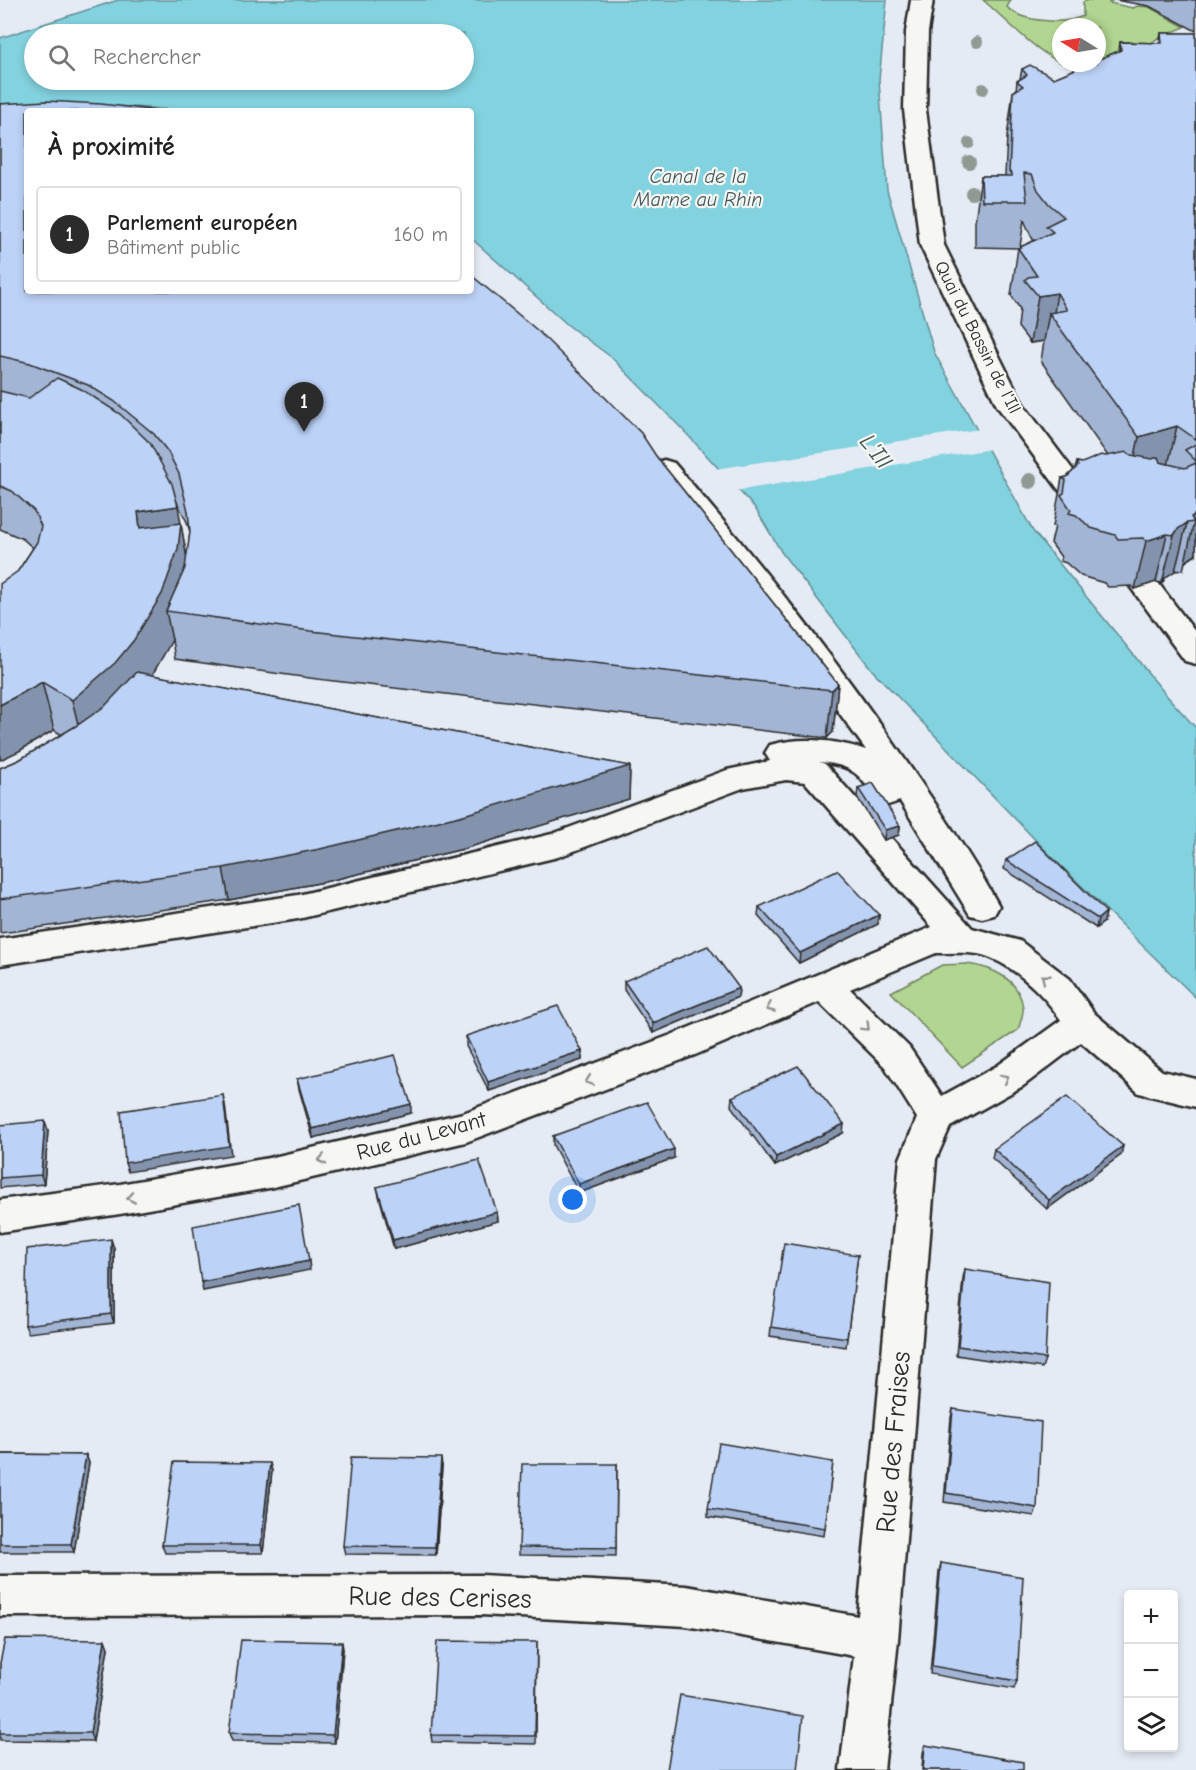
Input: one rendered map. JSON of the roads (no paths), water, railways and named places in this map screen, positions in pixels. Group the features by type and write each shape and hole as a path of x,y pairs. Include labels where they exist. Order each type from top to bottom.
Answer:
{"street":[{"name":"Quai du Bassin de l'Ill","path":"922,0 917,32 915,110 932,245 1010,406 1196,654"},
{"path":"647,450 715,527 817,657 952,854 982,906"},
{"path":"738,778 776,753 801,750 858,758 873,770 971,941"},
{"path":"0,952 298,906 535,851 558,845 738,778 786,769 814,772 971,941"},
{"name":"Rue du Levant","path":"0,1216 120,1199 269,1173 466,1127 683,1045 933,940 971,941 1008,950 1058,988 1082,1023 1152,1083 1196,1094"},
{"path":"824,986 897,1057 936,1117 1010,1076 1082,1023"},
{"name":"Rue des Fraises","path":"862,1770 877,1640 918,1159 936,1117"},
{"name":"Rue des Cerises","path":"0,1596 481,1595 686,1606 877,1640"}],"water":[{"name":"Canal de la Marne au Rhin","path":"118,0 887,0 879,80 887,190 934,352 1033,531 1167,696 1196,728 1196,998 1048,853 872,670 782,553 755,508 684,431 611,357 569,326 474,241 474,108 144,108 114,106 24,108 0,111 0,38 24,30 24,90 474,90 474,24 43,24"}],"place":[{"name":"Parlement européen","path":"304,432"}],"water label":[{"name":"L'Ill","path":"876,451"}]}
